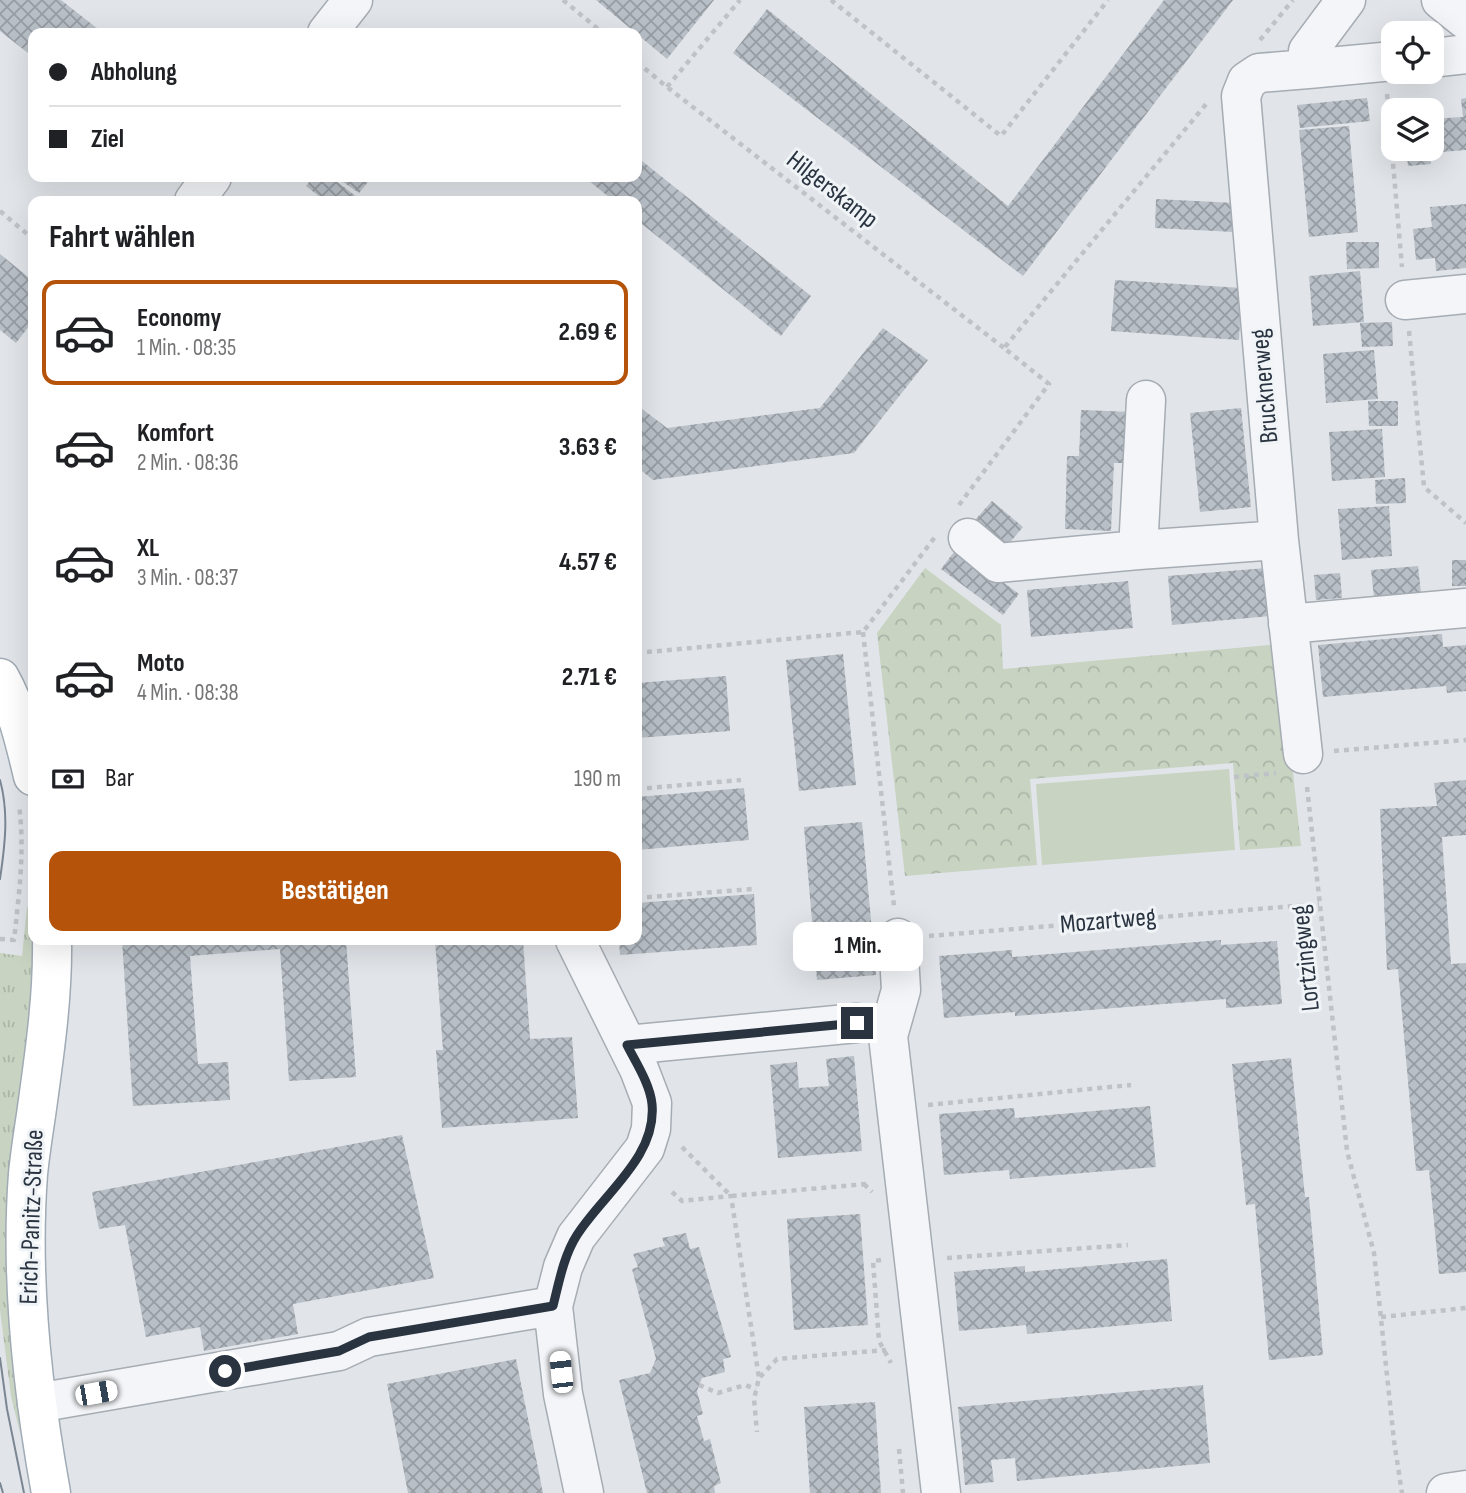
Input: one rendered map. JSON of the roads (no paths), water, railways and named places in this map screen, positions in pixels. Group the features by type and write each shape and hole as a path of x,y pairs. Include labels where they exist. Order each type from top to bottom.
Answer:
{"main road":[{"path":"0,678 17,714 26,790"},
{"name":"Erich-Panitz-Straße","path":"51,1493 30,1343 26,1229 28,1173 43,1061 52,945"}],"street":[{"path":"331,28 353,0"},
{"path":"1308,69 1308,51 1346,0"},
{"path":"1441,0 1466,20"},
{"path":"1444,57 1466,54"},
{"name":"Brucknerweg","path":"1304,762 1279,540 1241,96 1247,81 1259,73 1381,62"},
{"path":"1405,300 1466,294"},
{"path":"1138,550 1146,400"},
{"path":"952,529 998,563 1279,540"},
{"path":"1288,624 1466,608"},
{"path":"898,939 901,990 888,1036 941,1493"},
{"path":"577,945 646,1084 652,1103 651,1129 645,1148 576,1237 553,1306 563,1394 584,1493"},
{"path":"627,1045 857,1023"},
{"path":"37,1403 339,1351 369,1337 553,1306"},
{"path":"1446,1493 1466,1490"}],"tram line":[{"path":"0,780 5,817 0,879"},
{"path":"0,1358 24,1493"},
{"path":"0,1483 3,1493"}]}
